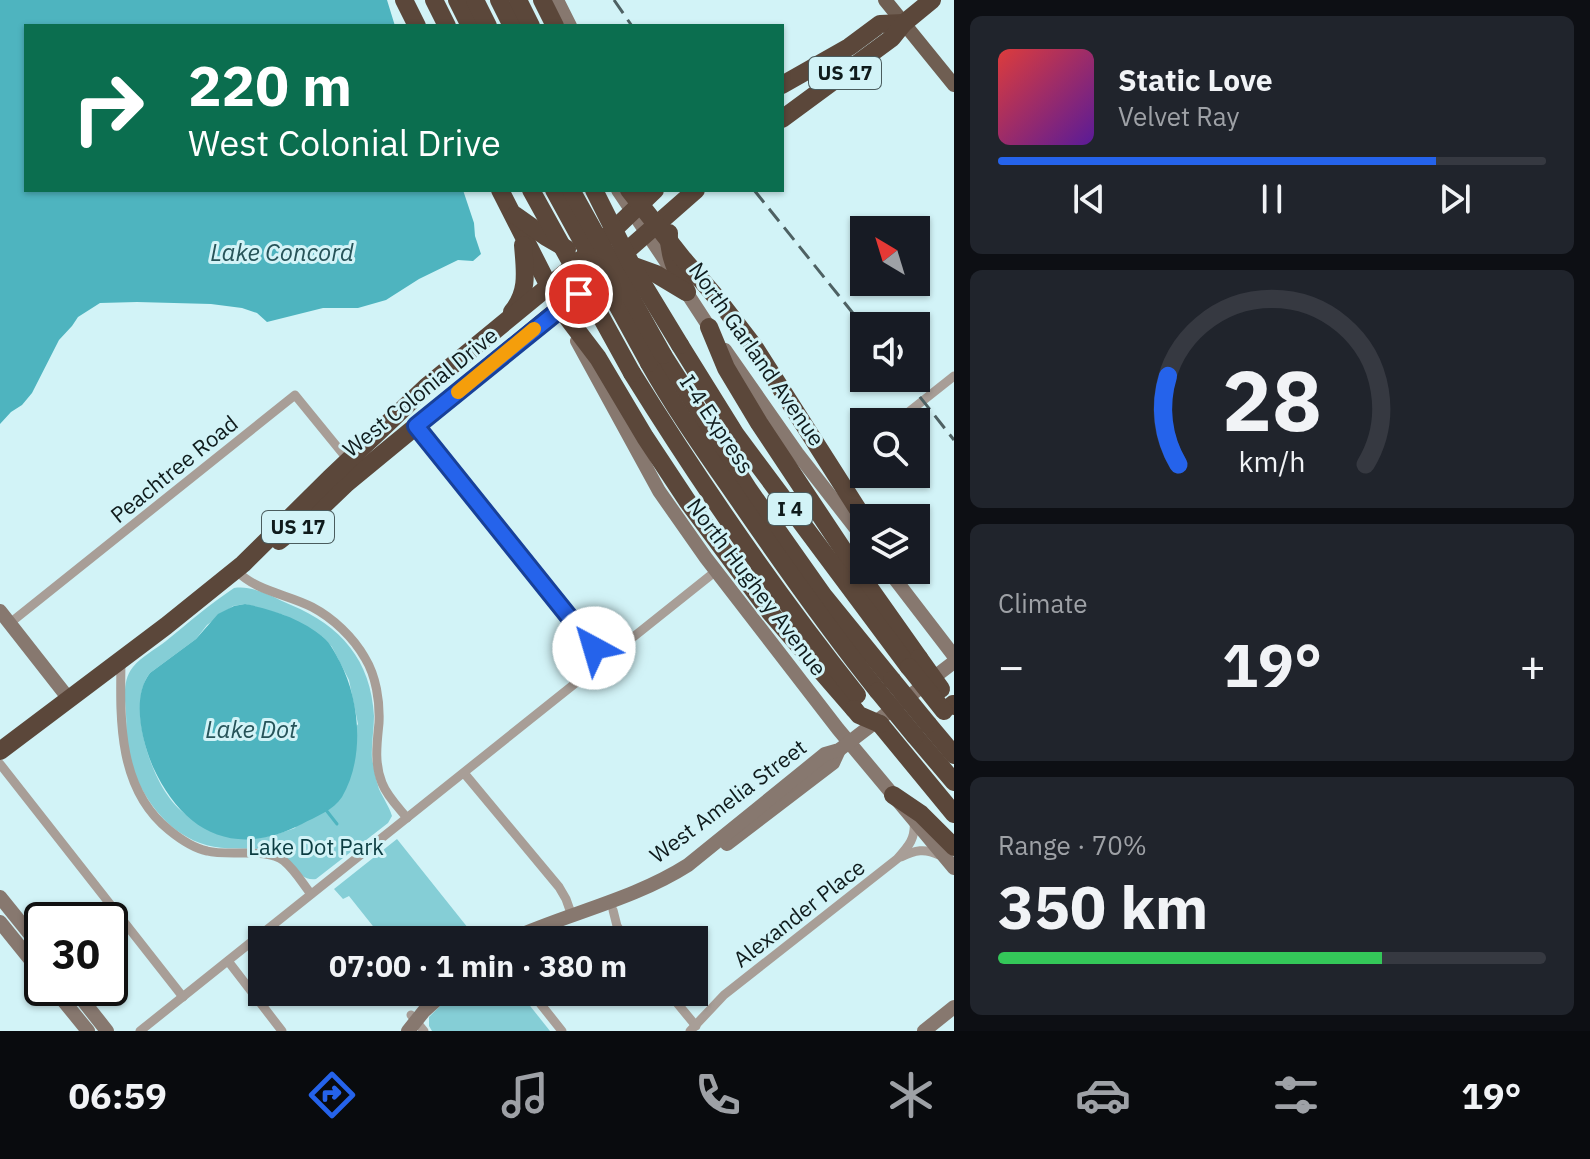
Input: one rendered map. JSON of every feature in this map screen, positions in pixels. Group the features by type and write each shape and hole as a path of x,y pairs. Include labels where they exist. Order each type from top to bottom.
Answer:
{"highway":[{"path":"404,0 416,24"},
{"path":"434,0 446,24"},
{"path":"457,0 469,24"},
{"path":"475,0 487,24"},
{"path":"499,0 511,24"},
{"path":"518,0 530,24"},
{"path":"542,0 554,24"},
{"name":"US 17","path":"784,118 892,38 904,23 932,0"},
{"name":"US 17","path":"784,84 849,47 880,24 904,23"},
{"path":"501,192 560,308 598,358 666,469 725,554 787,634 858,706"},
{"name":"I 4","path":"532,192 656,359 736,435 951,711"},
{"name":"I-4 Express","path":"555,192 656,359 885,685 922,730 954,782"},
{"name":"I-4 Express","path":"572,192 656,359"},
{"name":"I 4","path":"595,192 632,266 656,359 688,461 858,706 880,724 954,814"},
{"path":"631,192 764,361 855,504"},
{"name":"West Colonial Drive","path":"240,567 426,387 588,254 653,192"},
{"path":"687,292 671,260 669,235 677,214 694,192"},
{"name":"West Colonial Drive","path":"0,751 240,567 288,536 694,192"},
{"path":"510,211 569,250 616,260 656,274 687,292"},
{"path":"588,254 647,233"},
{"path":"504,324 520,302 525,287 522,235"},
{"path":"709,327 726,368 759,423 914,663"},
{"name":"I-4 Express","path":"922,730 954,755"},
{"path":"893,795 921,814 951,858"}],"main road":[{"path":"885,0 954,85"}],"street":[{"path":"557,0 569,24"},
{"name":"North Garland Avenue","path":"619,192 797,453 850,521"},
{"name":"North Hughey Avenue","path":"560,308 659,491 844,747 951,858"},
{"path":"914,408 954,376"},
{"name":"Peachtree Road","path":"10,623 295,395 348,460"},
{"path":"416,426 604,660"},
{"path":"240,567 245,580 312,607 354,642 371,672 379,700 376,755 382,784 407,818"},
{"path":"140,1031 716,571"},
{"path":"899,584 954,656"},
{"path":"0,611 69,699"},
{"path":"121,660 120,709 124,746 135,784 153,813 178,838 206,851 275,856 288,865 311,894"},
{"name":"West Amelia Street","path":"548,926 645,888 688,865 825,754 844,747 954,662"},
{"name":"West Amelia Street","path":"569,926 654,894 692,871 833,763 844,747"},
{"path":"0,764 183,997"},
{"path":"464,773 559,887 572,916 570,922 563,926"},
{"name":"Alexander Place","path":"693,1029 724,995 897,859 913,840 914,820"},
{"name":"Alexander Place","path":"897,859 918,850 951,858"},
{"path":"0,897 24,927"},
{"path":"613,910 617,926"},
{"path":"0,922 24,952"},
{"path":"228,961 282,1031"},
{"path":"66,1006 82,1029"},
{"path":"87,1006 107,1031"},
{"path":"415,1024 425,1006"},
{"path":"398,1031 415,1024 430,1006"},
{"path":"542,1006 562,1031"},
{"path":"677,1006 693,1029"},
{"path":"924,1031 954,1007"}],"green space":[{"name":"Lake Dot Park","path":"234,588 249,588 270,595 325,623 350,647 367,678 374,716 372,759 379,789 392,816 388,823 316,879 299,873 285,857 273,851 218,847 187,837 164,820 146,797 129,757 125,696 133,667","holes":["245,604 284,615 323,637 332,647 349,680 358,724 295,828 253,837 189,816 176,806 154,771 142,728 140,706 150,673 196,639 207,625 233,606"]},
{"path":"397,839 466,926 373,926 349,896 343,899 334,889"},
{"path":"440,1006 530,1006 550,1031 432,1031 429,1017"}],"water":[{"name":"Lake Concord","path":"0,0 387,0 394,24 24,24 24,192 464,192 481,254 473,261 458,260 386,300 358,308 323,308 267,322 257,313 242,308 211,304 100,303 78,317 59,340 32,393 0,424"},
{"name":"Lake Dot","path":"245,604 296,620 326,640 347,677 357,730 354,765 339,802 302,824 254,839 213,833 195,823 179,808 153,767 140,719 141,694 150,673 196,639 218,614"}],"waterway":[{"path":"326,810 337,824"}],"railway":[{"path":"614,0 631,24"},
{"path":"756,192 852,312"},
{"path":"916,392 954,440"}],"slow traffic":[{"path":"458,392 534,329"}],"route":[{"path":"579,294 416,426 594,648"}]}
